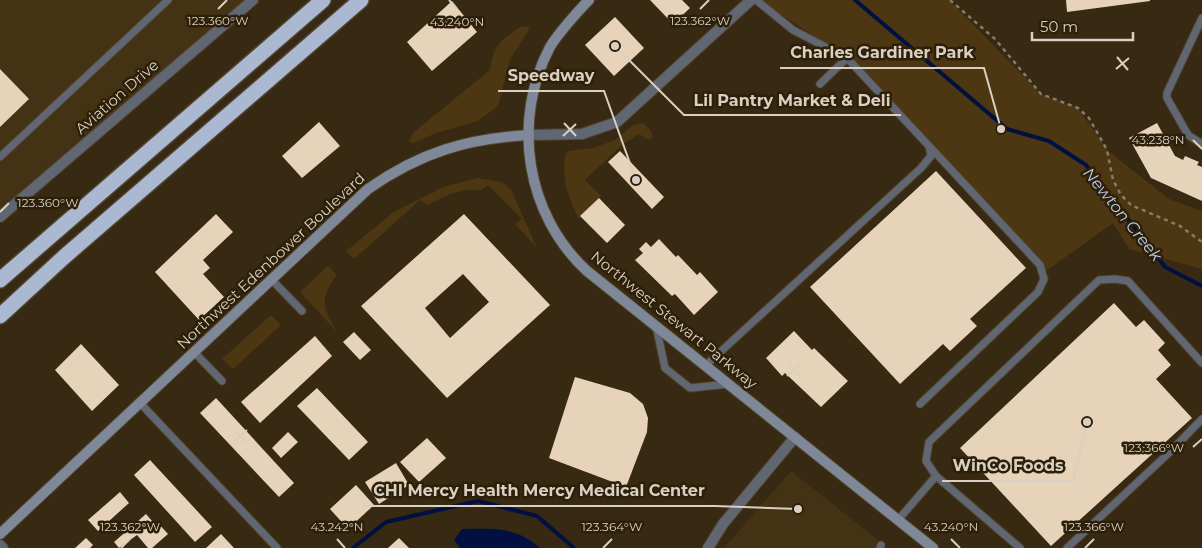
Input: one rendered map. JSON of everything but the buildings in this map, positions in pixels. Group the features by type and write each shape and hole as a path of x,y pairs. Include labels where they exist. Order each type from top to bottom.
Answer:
{"highway":[{"path":"0,280 323,0"},
{"path":"0,316 64,257 361,0"}],"main road":[{"name":"Northwest Stewart Parkway","path":"589,0 551,45 538,74 531,111 529,136 530,164 534,186 542,206 562,242 573,258 587,272 730,384 933,548"},
{"name":"Northwest Edenbower Boulevard","path":"0,534 141,404 368,189 409,162 434,151 469,142 529,136"}],"street":[{"name":"Aviation Drive","path":"0,217 253,0"},
{"name":"Northwest Edenbower Boulevard","path":"529,136 582,134 617,122 751,0"},
{"path":"708,548 723,524 795,437"},
{"path":"0,545 3,548"}],"lane":[{"path":"0,157 168,0"},
{"path":"756,0 793,30 847,58 1040,265 1044,278 1038,292 920,404"},
{"path":"1202,18 1167,93 1167,98 1188,135 1202,144"},
{"path":"820,84 847,58"},
{"path":"706,365 922,168 931,156 929,146"},
{"path":"1020,548 936,476 926,461 929,442 1099,280 1115,278 1128,282 1202,362"},
{"path":"272,280 302,312"},
{"path":"656,326 665,368 690,388 730,384"},
{"path":"194,352 222,381"},
{"path":"141,404 278,548"},
{"path":"1067,548 1171,451 1202,419"},
{"path":"898,520 936,476"}],"path":[{"path":"950,0 995,39 1040,94 1078,108 1089,118 1107,150 1113,180 1121,195 1131,205 1180,226 1202,242"}],"shaded area":[{"path":"0,0 253,0 0,217"},
{"path":"758,0 949,0 1041,94 1078,108 1107,150 1169,199 1202,211 1202,269 1129,249 1113,223 1043,273 839,52"},
{"path":"522,26 530,28 510,59 498,106 478,121 436,133 412,144 409,141 414,132 490,70 493,55 499,44"},
{"path":"643,123 651,131 653,138 649,140 639,134 623,144 585,180 601,196 579,219 566,187 564,172 565,154 569,151 593,148 615,140 633,125"},
{"path":"478,178 502,182 511,190 537,248 515,224 522,219 488,185 482,190 467,190 454,193 428,205 420,200 354,259 346,251 394,212 443,187"},
{"path":"328,266 337,275 327,291 325,298 326,311 339,334 300,292"},
{"path":"271,315 280,324 279,327 233,369 222,359"},
{"path":"791,471 888,548 724,548"},
{"path":"462,529 494,529 513,532 540,548 460,548 454,540"}],"waterway":[{"name":"Newton Creek","path":"855,0 1007,129 1049,141 1086,165 1165,267 1202,286"},
{"path":"353,548 386,522 478,501 537,516 574,548"}],"place":[{"name":"Lil Pantry Market & Deli","path":"615,46"},
{"name":"Charles Gardiner Park","path":"1001,129"},
{"name":"Speedway","path":"636,180"},
{"name":"WinCo Foods","path":"1087,422"},
{"name":"CHI Mercy Health Mercy Medical Center","path":"798,509"}]}
